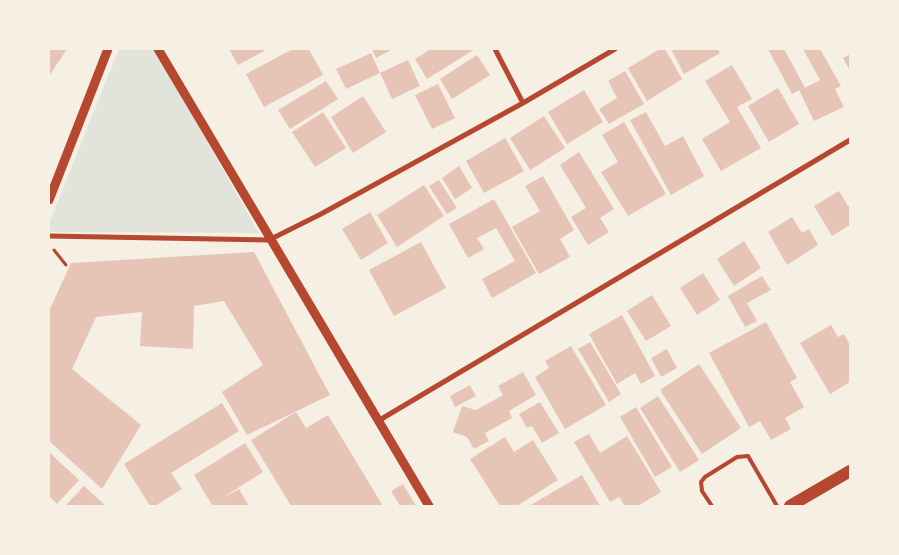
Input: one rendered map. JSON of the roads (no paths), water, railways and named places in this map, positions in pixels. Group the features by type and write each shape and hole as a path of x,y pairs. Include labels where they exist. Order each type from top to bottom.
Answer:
{"main road":[{"path":"790,506 850,471"}],"street":[{"path":"49,200 108,49"},
{"path":"158,49 269,240 428,506"},
{"path":"495,49 523,103"},
{"path":"49,236 269,240 321,214 523,103 615,49"},
{"path":"378,422 850,140"}],"lane":[{"path":"712,506 702,491 701,482 705,477 737,457 748,456 777,506"}]}
